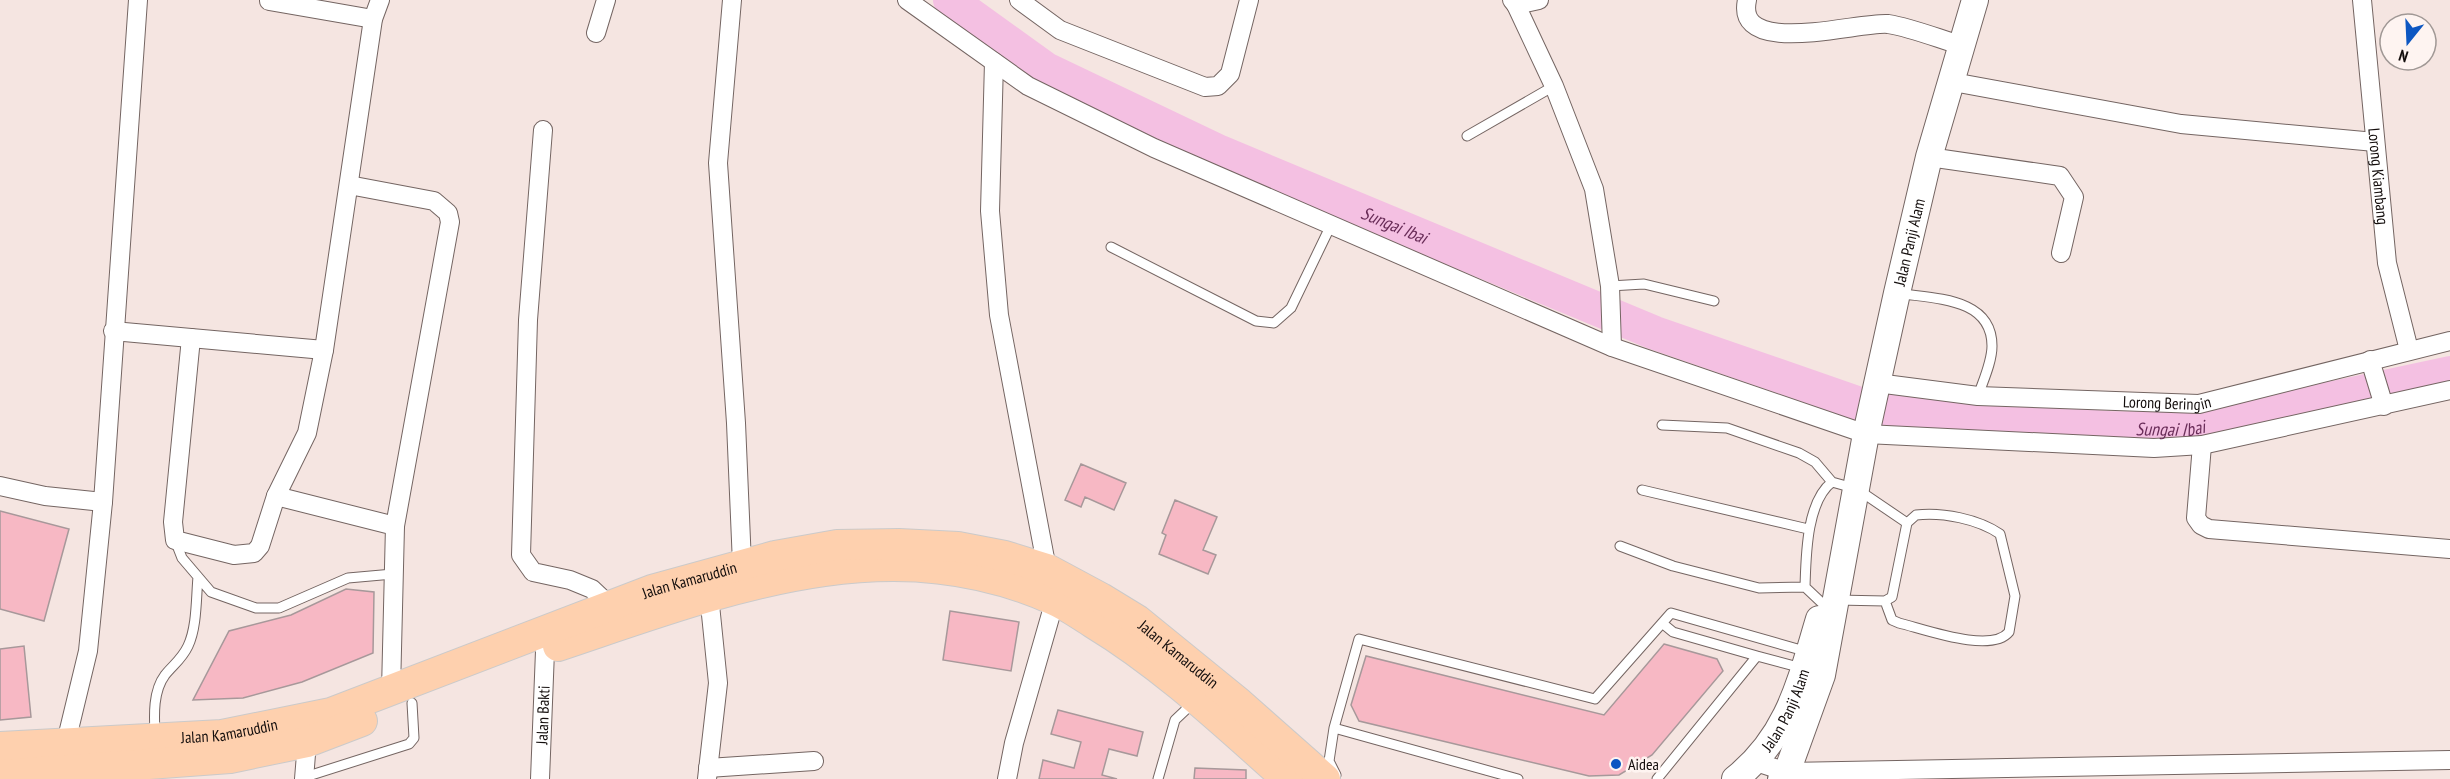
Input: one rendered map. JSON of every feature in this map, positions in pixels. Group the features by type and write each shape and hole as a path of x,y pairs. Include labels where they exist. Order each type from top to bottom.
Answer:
{"highway":[{"name":"Jalan Kamaruddin","path":"0,775 194,766 307,742 401,696 652,590 742,564 837,545 899,544 958,547 1005,556 1047,569 1101,598 1137,620 1239,703 1324,779"},
{"name":"Jalan Kamaruddin","path":"0,747 222,735 332,713 401,696 545,651 709,595 790,574 878,566 939,567 997,579 1055,600 1127,644 1197,700 1287,779"}],"main road":[{"name":"Jalan Panji Alam","path":"1784,776 1815,663 1822,597 1857,489 1877,383 1929,157 1976,0"},
{"name":"Jalan Panji Alam","path":"1735,779 1756,762 1778,732 1815,663"}],"street":[{"path":"66,742 88,651 103,502 113,331 138,0"},
{"path":"191,339 173,522 175,540 234,555 254,553 260,546 276,496 307,433 324,350 374,19 380,0"},
{"path":"596,33 606,0"},
{"path":"732,0 718,163 736,423 742,564"},
{"path":"908,0 1028,86 1154,148 1612,346 1866,434 2154,448 2202,445 2382,402 2450,390"},
{"path":"1019,0 1060,30 1205,87 1218,86 1230,74 1249,0"},
{"path":"1539,0 1514,2 1554,86 1594,189 1610,287 1612,346"},
{"path":"1747,0 1745,12 1748,21 1757,28 1802,34 1890,25 1963,46"},
{"name":"Lorong Kiambang","path":"2362,0 2387,263 2409,350"},
{"path":"269,1 374,19"},
{"path":"994,62 990,211 999,315 1047,569"},
{"path":"1953,82 2181,124 2376,142"},
{"path":"543,130 528,320 521,555 533,572 570,580 592,589 610,606"},
{"path":"1929,157 2060,176 2074,197 2061,254"},
{"path":"349,185 434,201 448,213 450,222 395,526 393,574 401,696"},
{"path":"113,331 324,350"},
{"name":"Lorong Beringin","path":"1877,383 1978,396 2199,404 2372,367 2409,350 2450,341"},
{"path":"2372,367 2382,402"},
{"path":"2202,445 2196,518 2201,525 2209,529 2450,549"},
{"path":"0,486 45,496 103,502"},
{"path":"276,496 395,526"},
{"path":"709,595 718,683 708,774 814,761"},
{"path":"1008,779 1014,743 1055,600"},
{"name":"Jalan Bakti","path":"540,779 545,651"},
{"path":"304,778 307,742"},
{"path":"1756,762 1784,776 2365,770 2450,760"}],"lane":[{"path":"1467,136 1554,86"},
{"path":"1111,247 1256,321 1274,323 1292,308 1331,225"},
{"path":"1610,287 1644,284 1714,301"},
{"path":"1897,293 1960,303 1976,310 1990,325 1992,348 1978,396"},
{"path":"1620,546 1673,566 1759,588 1822,597 1885,601 1892,597 1908,530 1907,523 1857,489 1832,482 1815,462 1799,453 1727,428 1662,425"},
{"path":"1822,597 1808,529 1826,488 1832,482"},
{"path":"1642,490 1808,529"},
{"path":"1885,601 1892,620 1910,626 1979,642 1997,640 2009,632 2015,596 2000,534 1985,524 1946,517 1916,515 1907,523"},
{"path":"175,540 182,558 211,592 256,608 279,608 348,578 393,574"},
{"path":"155,738 154,714 157,692 165,676 180,661 189,644 198,577"},
{"path":"1338,779 1329,761 1334,728 1359,639 1595,699 1671,613 1815,663"},
{"path":"1662,623 1673,632 1757,656 1815,663"},
{"path":"1657,779 1757,656"},
{"path":"304,778 409,744 414,738 401,696"},
{"path":"1158,779 1175,720 1197,700"},
{"path":"1334,728 1518,779"}],"building":[{"path":"1081,464 1126,483 1114,510 1085,497 1081,507 1065,500"},
{"path":"1175,500 1217,517 1203,550 1216,555 1208,574 1159,554 1166,535 1162,533"},
{"path":"0,511 69,529 44,621 0,609"},
{"path":"346,589 374,592 373,653 302,682 243,698 193,700 229,631 291,615"},
{"path":"950,611 1019,622 1011,671 943,660"},
{"path":"1664,644 1717,659 1723,671 1652,755 1619,775 1589,776 1359,721 1351,705 1366,656 1604,715"},
{"path":"24,646 31,717 0,720 0,649"},
{"path":"1058,710 1143,732 1137,756 1109,749 1102,775 1117,779 1039,779 1043,760 1074,768 1081,742 1051,734"},
{"path":"1195,768 1246,770 1246,779 1194,779"}],"waterway":[{"name":"Sungai Ibai","path":"950,0 1046,69 1220,152 1655,333 1860,404"},
{"name":"Sungai Ibai","path":"1886,410 2109,428 2189,429 2450,373"}],"place":[{"name":"Aidea","path":"1616,764"}]}
